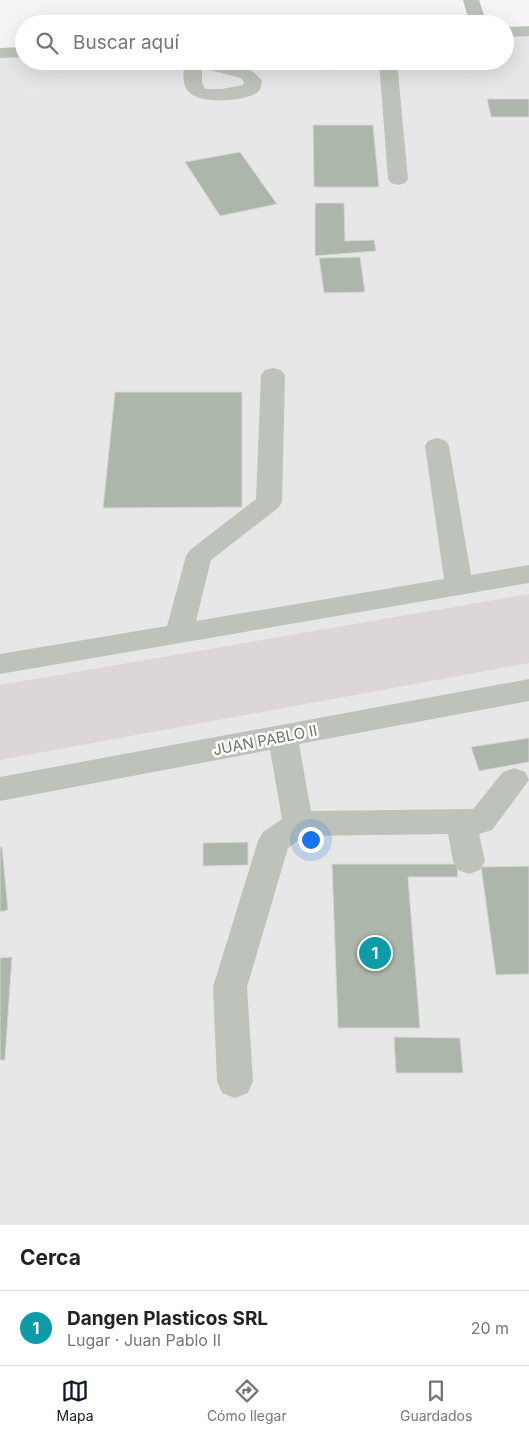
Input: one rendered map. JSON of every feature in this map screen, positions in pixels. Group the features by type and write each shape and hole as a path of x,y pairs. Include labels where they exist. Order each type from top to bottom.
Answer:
{"street":[{"path":"471,0 477,15"},
{"path":"514,32 529,31"},
{"path":"0,53 15,52"},
{"path":"389,70 398,179"},
{"path":"179,634 199,556 268,502 273,375"},
{"path":"437,446 459,586"},
{"path":"0,664 529,574"},
{"name":"JUAN PABLO II","path":"0,789 529,690"},
{"path":"283,736 298,824"},
{"path":"235,1081 230,987 274,841 298,824 481,820 514,780"},
{"path":"461,821 469,861"}],"shaded area":[{"path":"529,31 529,1225 0,1225 0,53 15,52 15,70 514,70 514,32"},
{"path":"529,594 529,663 0,760 0,685"}],"building":[{"path":"487,99 529,99 529,117 491,117"},
{"path":"313,125 373,125 379,187 314,187"},
{"path":"240,152 277,204 220,216 185,162"},
{"path":"315,203 344,203 345,241 374,240 376,251 315,256"},
{"path":"360,257 365,292 324,293 319,258"},
{"path":"115,392 242,392 242,507 103,508"},
{"path":"529,738 529,762 479,771 471,747"},
{"path":"248,842 248,865 203,866 203,843"},
{"path":"0,847 2,847 8,910 0,912"},
{"path":"332,864 457,864 458,877 408,877 420,1028 338,1028"},
{"path":"529,866 529,974 496,975 481,867"},
{"path":"12,957 5,1060 0,1060 0,958"},
{"path":"394,1037 460,1038 463,1073 396,1073"}],"place":[{"name":"Dangen Plasticos SRL","path":"375,953"}]}
